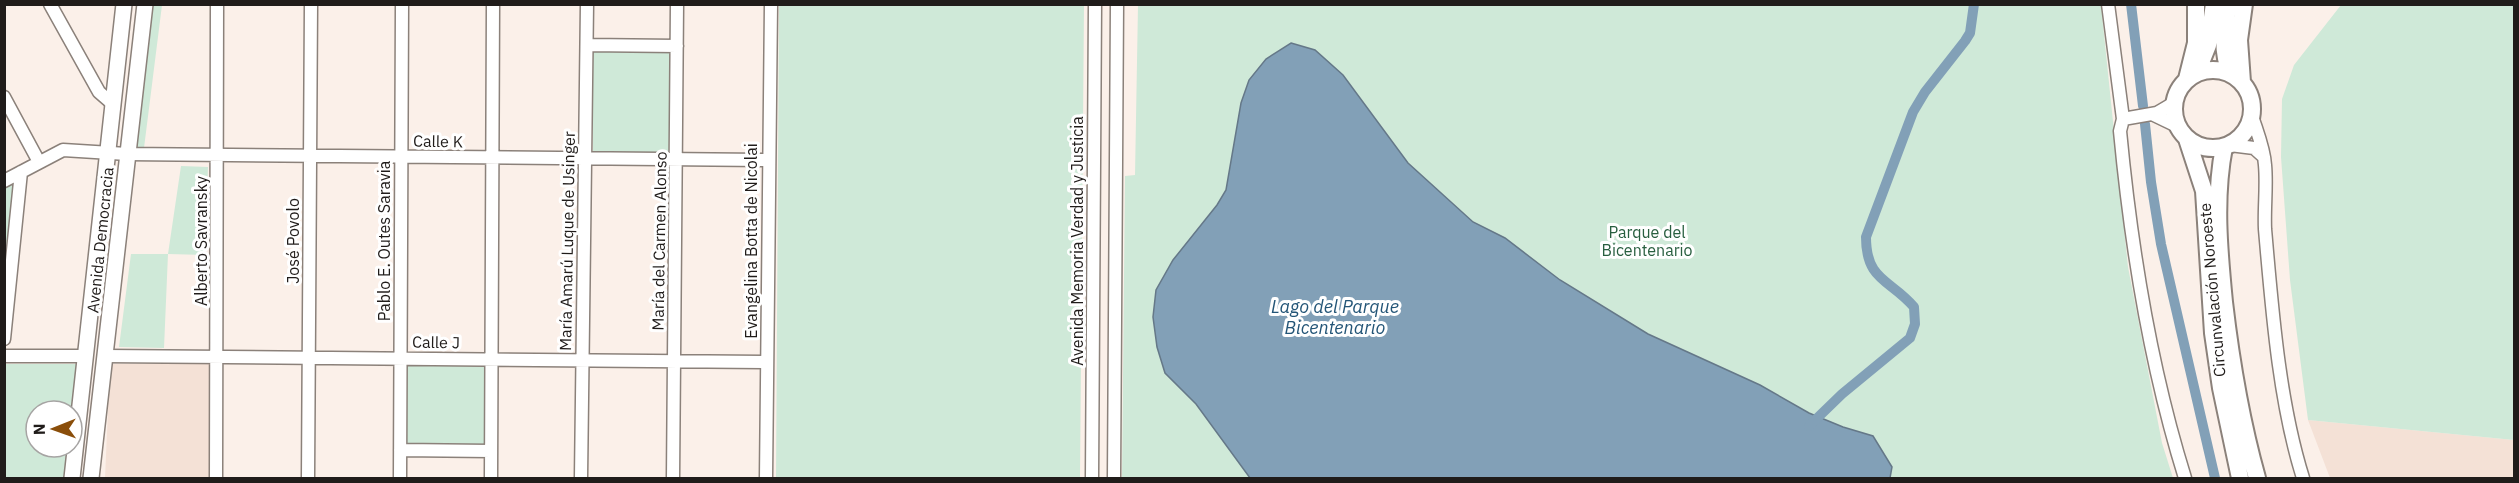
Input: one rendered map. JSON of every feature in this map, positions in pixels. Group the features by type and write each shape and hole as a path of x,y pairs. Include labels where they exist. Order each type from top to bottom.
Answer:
{"highway":[{"path":"2191,76 2196,43 2196,4"},
{"path":"2214,4 2208,45 2191,76 2180,86 2174,104 2182,133 2198,146 2211,148 2227,146 2240,138 2252,116 2249,92 2227,64 2224,45 2228,4"},
{"path":"2237,78 2244,4"},
{"path":"2191,76 2217,69 2237,78"},
{"name":"Circunvalación Noroeste","path":"2182,133 2204,191 2213,333 2221,388 2240,478"},
{"name":"Circunvalación Noroeste","path":"2227,146 2217,194 2220,262 2239,404 2257,478"}],"main road":[{"name":"Avenida Democracia","path":"72,478 124,4"},
{"name":"Avenida Democracia","path":"91,478 145,4"}],"street":[{"path":"50,4 99,92 114,105"},
{"name":"Alberto Savransky","path":"216,478 217,4"},
{"name":"José Povolo","path":"308,478 310,4"},
{"name":"Pablo E. Outes Saravia","path":"400,478 402,4"},
{"path":"491,478 493,4"},
{"name":"María Amarú Luque de Usinger","path":"581,478 587,4"},
{"name":"María del Carmen Alonso","path":"673,478 678,4"},
{"name":"Evangelina Botta de Nicolai","path":"766,478 771,4"},
{"name":"Avenida Memoria Verdad y Justicia","path":"1092,478 1095,4"},
{"path":"1114,478 1117,4"},
{"path":"2108,4 2123,119 2120,131 2135,252 2160,387 2185,478"},
{"path":"587,45 677,46"},
{"path":"4,97 39,162"},
{"path":"2123,119 2152,114 2174,104"},
{"path":"2152,114 2182,133"},
{"path":"2252,116 2265,158 2265,225 2274,324 2290,423 2303,478"},
{"path":"2227,146 2254,148 2265,158"},
{"name":"Calle K","path":"4,181 63,150 218,155 768,160"},
{"path":"4,339 8,267 21,172"},
{"path":"4,356 86,356"},
{"name":"Calle J","path":"105,356 218,359 399,358 767,362"},
{"path":"400,450 491,451"}],"shaded area":[{"path":"110,364 210,364 210,478 105,478"},
{"path":"2308,420 2514,440 2514,478 2330,478"}],"green space":[{"path":"149,5 162,5 144,148 133,148"},
{"path":"779,5 1084,5 1080,478 776,478"},
{"name":"Parque del Bicentenario","path":"1138,5 2101,5 2128,267 2162,443 2173,478 1122,478 1125,176 1135,175"},
{"path":"2341,5 2514,5 2514,440 2308,420 2290,280 2281,157 2282,99 2294,65"},
{"path":"671,51 671,152 593,152 593,52"},
{"path":"181,166 208,167 205,255 168,254"},
{"path":"13,184 5,262 5,188"},
{"path":"131,254 168,254 164,348 119,347"},
{"path":"405,362 487,363 486,447 404,446"},
{"path":"5,364 78,364 74,399 24,399 24,459 66,459 64,478 5,478"}],"water":[{"name":"Lago del Parque Bicentenario","path":"1291,43 1315,50 1343,75 1408,163 1473,222 1505,238 1560,280 1648,334 1760,385 1809,413 1873,436 1892,467 1890,478 1250,478 1196,404 1165,373 1157,347 1153,317 1156,290 1173,260 1217,205 1226,190 1241,103 1249,80 1266,59"}],"waterway":[{"path":"1809,426 1842,394 1910,338 1915,324 1914,307 1875,271 1870,263 1866,237 1913,112 1925,92 1970,33 1974,4"},
{"path":"2131,4 2143,106"},
{"path":"2145,124 2161,244 2215,478"}]}
